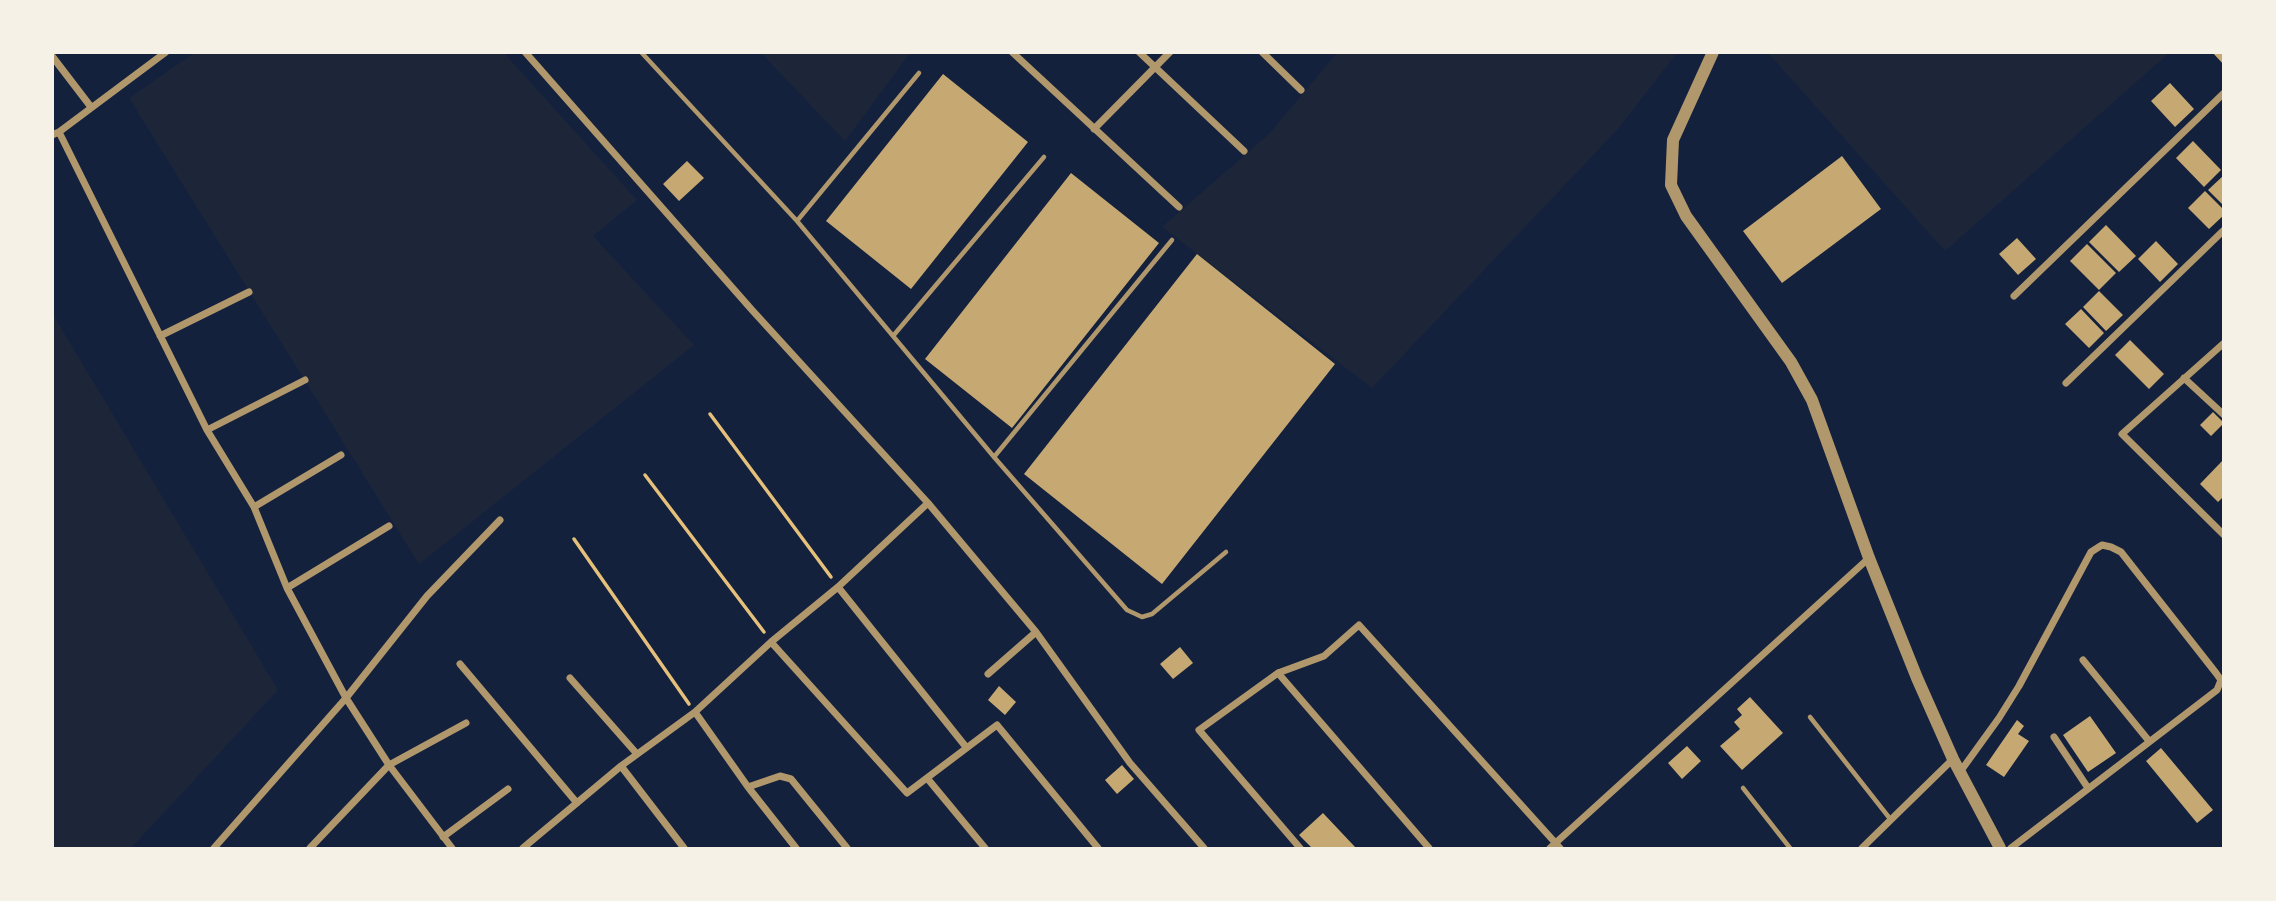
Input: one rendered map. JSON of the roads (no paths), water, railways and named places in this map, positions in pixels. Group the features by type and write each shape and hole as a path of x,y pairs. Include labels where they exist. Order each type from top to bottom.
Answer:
{"street":[{"path":"525,52 752,310 928,503 1036,632 1130,763 1204,849"},
{"path":"1012,52 1179,207"},
{"path":"1139,52 1244,150"},
{"path":"1094,129 1170,52"},
{"path":"1262,52 1301,90"},
{"path":"1713,52 1673,140 1671,185 1686,216 1791,362 1812,400 1917,678 1953,759 2000,849"},
{"path":"162,53 56,134 207,430 254,507 286,588 346,698 389,765 452,849"},
{"path":"52,56 91,107"},
{"path":"2014,296 2224,93"},
{"path":"2066,383 2224,230"},
{"path":"160,337 249,292"},
{"path":"2224,342 2122,434 2224,534"},
{"path":"2184,378 2224,415"},
{"path":"207,430 305,380"},
{"path":"254,507 341,455"},
{"path":"523,849 621,766 695,712 771,642 838,587 928,503"},
{"path":"214,849 346,698 427,597 500,520"},
{"path":"286,588 388,526"},
{"path":"1960,772 2019,686 2091,552 2102,545 2121,552 2221,680 2217,690 2011,849"},
{"path":"1300,849 1199,730 1278,673 1324,656 1359,625 1555,847 1870,558"},
{"path":"838,587 966,747"},
{"path":"988,674 1036,632"},
{"path":"771,642 907,793 997,725 1098,849"},
{"path":"2084,660 2149,741"},
{"path":"460,664 577,803"},
{"path":"1278,673 1429,849"},
{"path":"570,678 637,754"},
{"path":"695,712 796,849"},
{"path":"310,849 389,765 466,723"},
{"path":"2053,737 2088,788"},
{"path":"1862,849 1953,759"},
{"path":"621,766 684,849"},
{"path":"748,787 780,776 790,779 847,849"},
{"path":"927,778 985,849"},
{"path":"443,837 508,789"}],"lane":[{"path":"641,52 797,221 994,457 1120,603 1134,615 1142,617 1152,614 1226,552"},
{"path":"797,221 919,73"},
{"path":"893,336 1044,157"},
{"path":"994,457 1172,240"},
{"path":"1810,717 1891,820"},
{"path":"1743,788 1790,849"}]}
